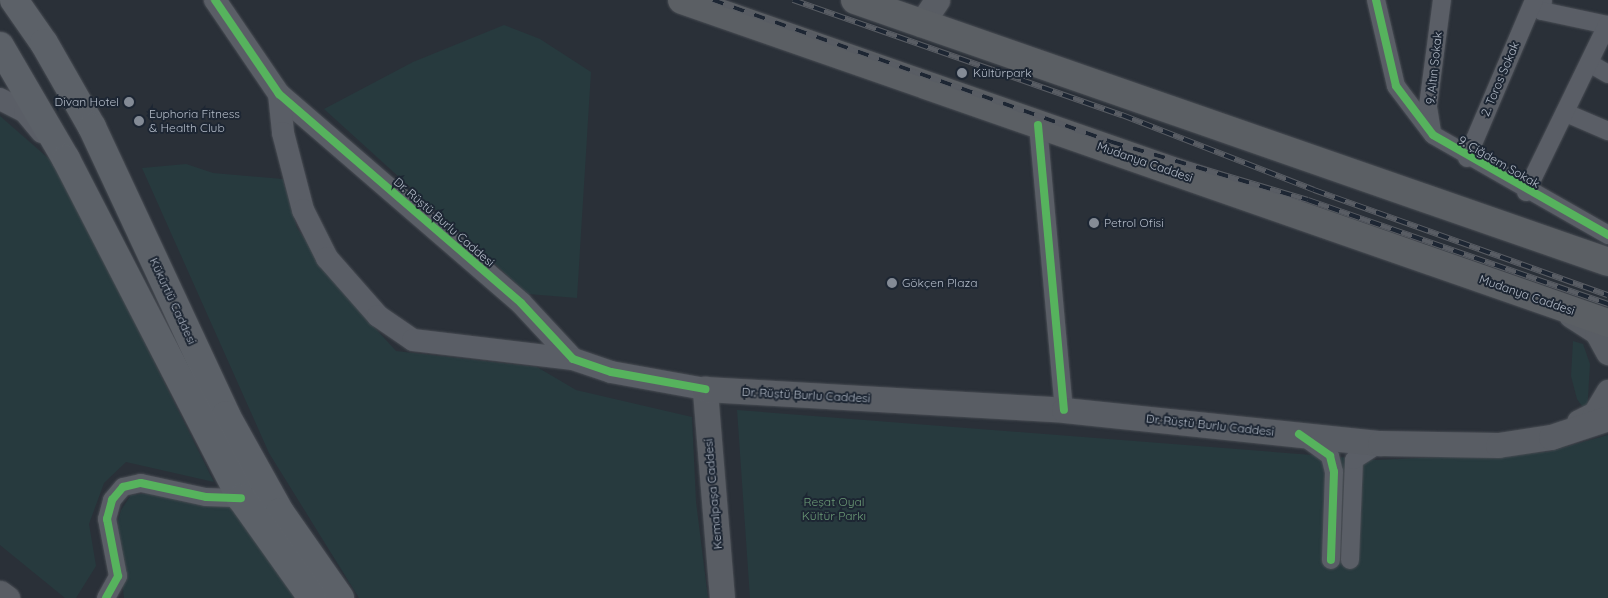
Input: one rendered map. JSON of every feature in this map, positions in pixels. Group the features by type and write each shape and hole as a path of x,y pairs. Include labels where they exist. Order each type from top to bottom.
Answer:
{"highway":[{"name":"Mudanya Caddesi","path":"682,0 1608,323"},
{"path":"855,0 1608,262"},
{"path":"1464,212 1608,250"},
{"path":"1556,306 1608,329"}],"main road":[{"name":"Kükürtlü Caddesi","path":"14,0 44,43 92,127 226,416 280,512 340,598"},
{"path":"921,24 937,0"},
{"path":"0,46 66,159 242,498 312,598"},
{"path":"1556,306 1597,332 1608,352"},
{"name":"Dr. Rüştü Burlu Caddesi","path":"713,390 1064,410 1380,442 1498,445 1550,437"},
{"name":"Kemalpaşa Caddesi","path":"713,390 722,598"},
{"name":"Kemalpaşa Caddesi","path":"713,390 738,598"},
{"path":"1550,437 1595,414 1608,392"},
{"path":"1550,437 1608,418"},
{"path":"0,593 7,598"}],"street":[{"name":"Dr. Rüştü Burlu Caddesi","path":"215,0 279,94 521,303 572,359 611,372 713,390"},
{"name":"9. Çiğdem Sokak","path":"1376,0 1396,86 1433,135 1467,158 1526,192 1608,235"},
{"name":"9. Altın Sokak","path":"1433,135 1428,106 1442,0"},
{"name":"2. Toros Sokak","path":"1467,158 1534,0"},
{"path":"1526,192 1608,25 1542,11 1543,0"},
{"path":"1589,63 1608,74"},
{"path":"279,94 283,133 303,210 327,258 378,316 413,340 572,359"},
{"path":"0,99 25,112 66,159"},
{"path":"1566,113 1608,131"},
{"path":"1038,125 1064,410"},
{"path":"1300,434 1330,456 1334,472 1331,560"},
{"path":"1350,560 1354,460 1380,442"},
{"path":"106,598 118,576 108,519 112,500 123,487 141,483 206,497 242,498"}],"green space":[{"path":"504,25 540,39 591,72 577,298 528,294 324,109 413,62"},
{"path":"0,116 56,165 214,482 126,462 104,483 89,524 96,566 76,598 65,598 0,545"},
{"path":"186,164 213,173 283,179 297,228 345,295 396,351 537,367 576,390 692,417 696,502 708,598 359,598 269,453 142,168"},
{"path":"1573,341 1583,344 1590,364 1587,413 1577,399 1571,376"},
{"name":"Reşat Oyal Kültür Parkı","path":"737,410 1377,460 1547,452 1608,435 1608,598 750,598"},
{"path":"149,493 190,503 234,506 295,598 124,598 116,529 121,510 131,495"}],"railway":[{"path":"713,0 1112,142 1308,200 1608,304"},
{"path":"793,0 1122,115 1314,190 1608,295"}],"cycle path":[{"path":"215,0 279,94 521,303 573,359 611,372 705,389"},
{"path":"1376,0 1396,86 1433,135 1608,235"},
{"path":"1038,125 1064,410"},
{"path":"1299,434 1330,456 1334,472 1331,560"},
{"path":"106,598 118,576 107,519 112,500 123,487 141,483 206,497 241,498"}],"place":[{"name":"Kültürpark","path":"962,73"},
{"name":"Divan Hotel","path":"129,102"},
{"name":"Euphoria Fitness & Health Club","path":"139,121"},
{"name":"Petrol Ofisi","path":"1094,223"},
{"name":"Gökçen Plaza","path":"892,283"}]}
